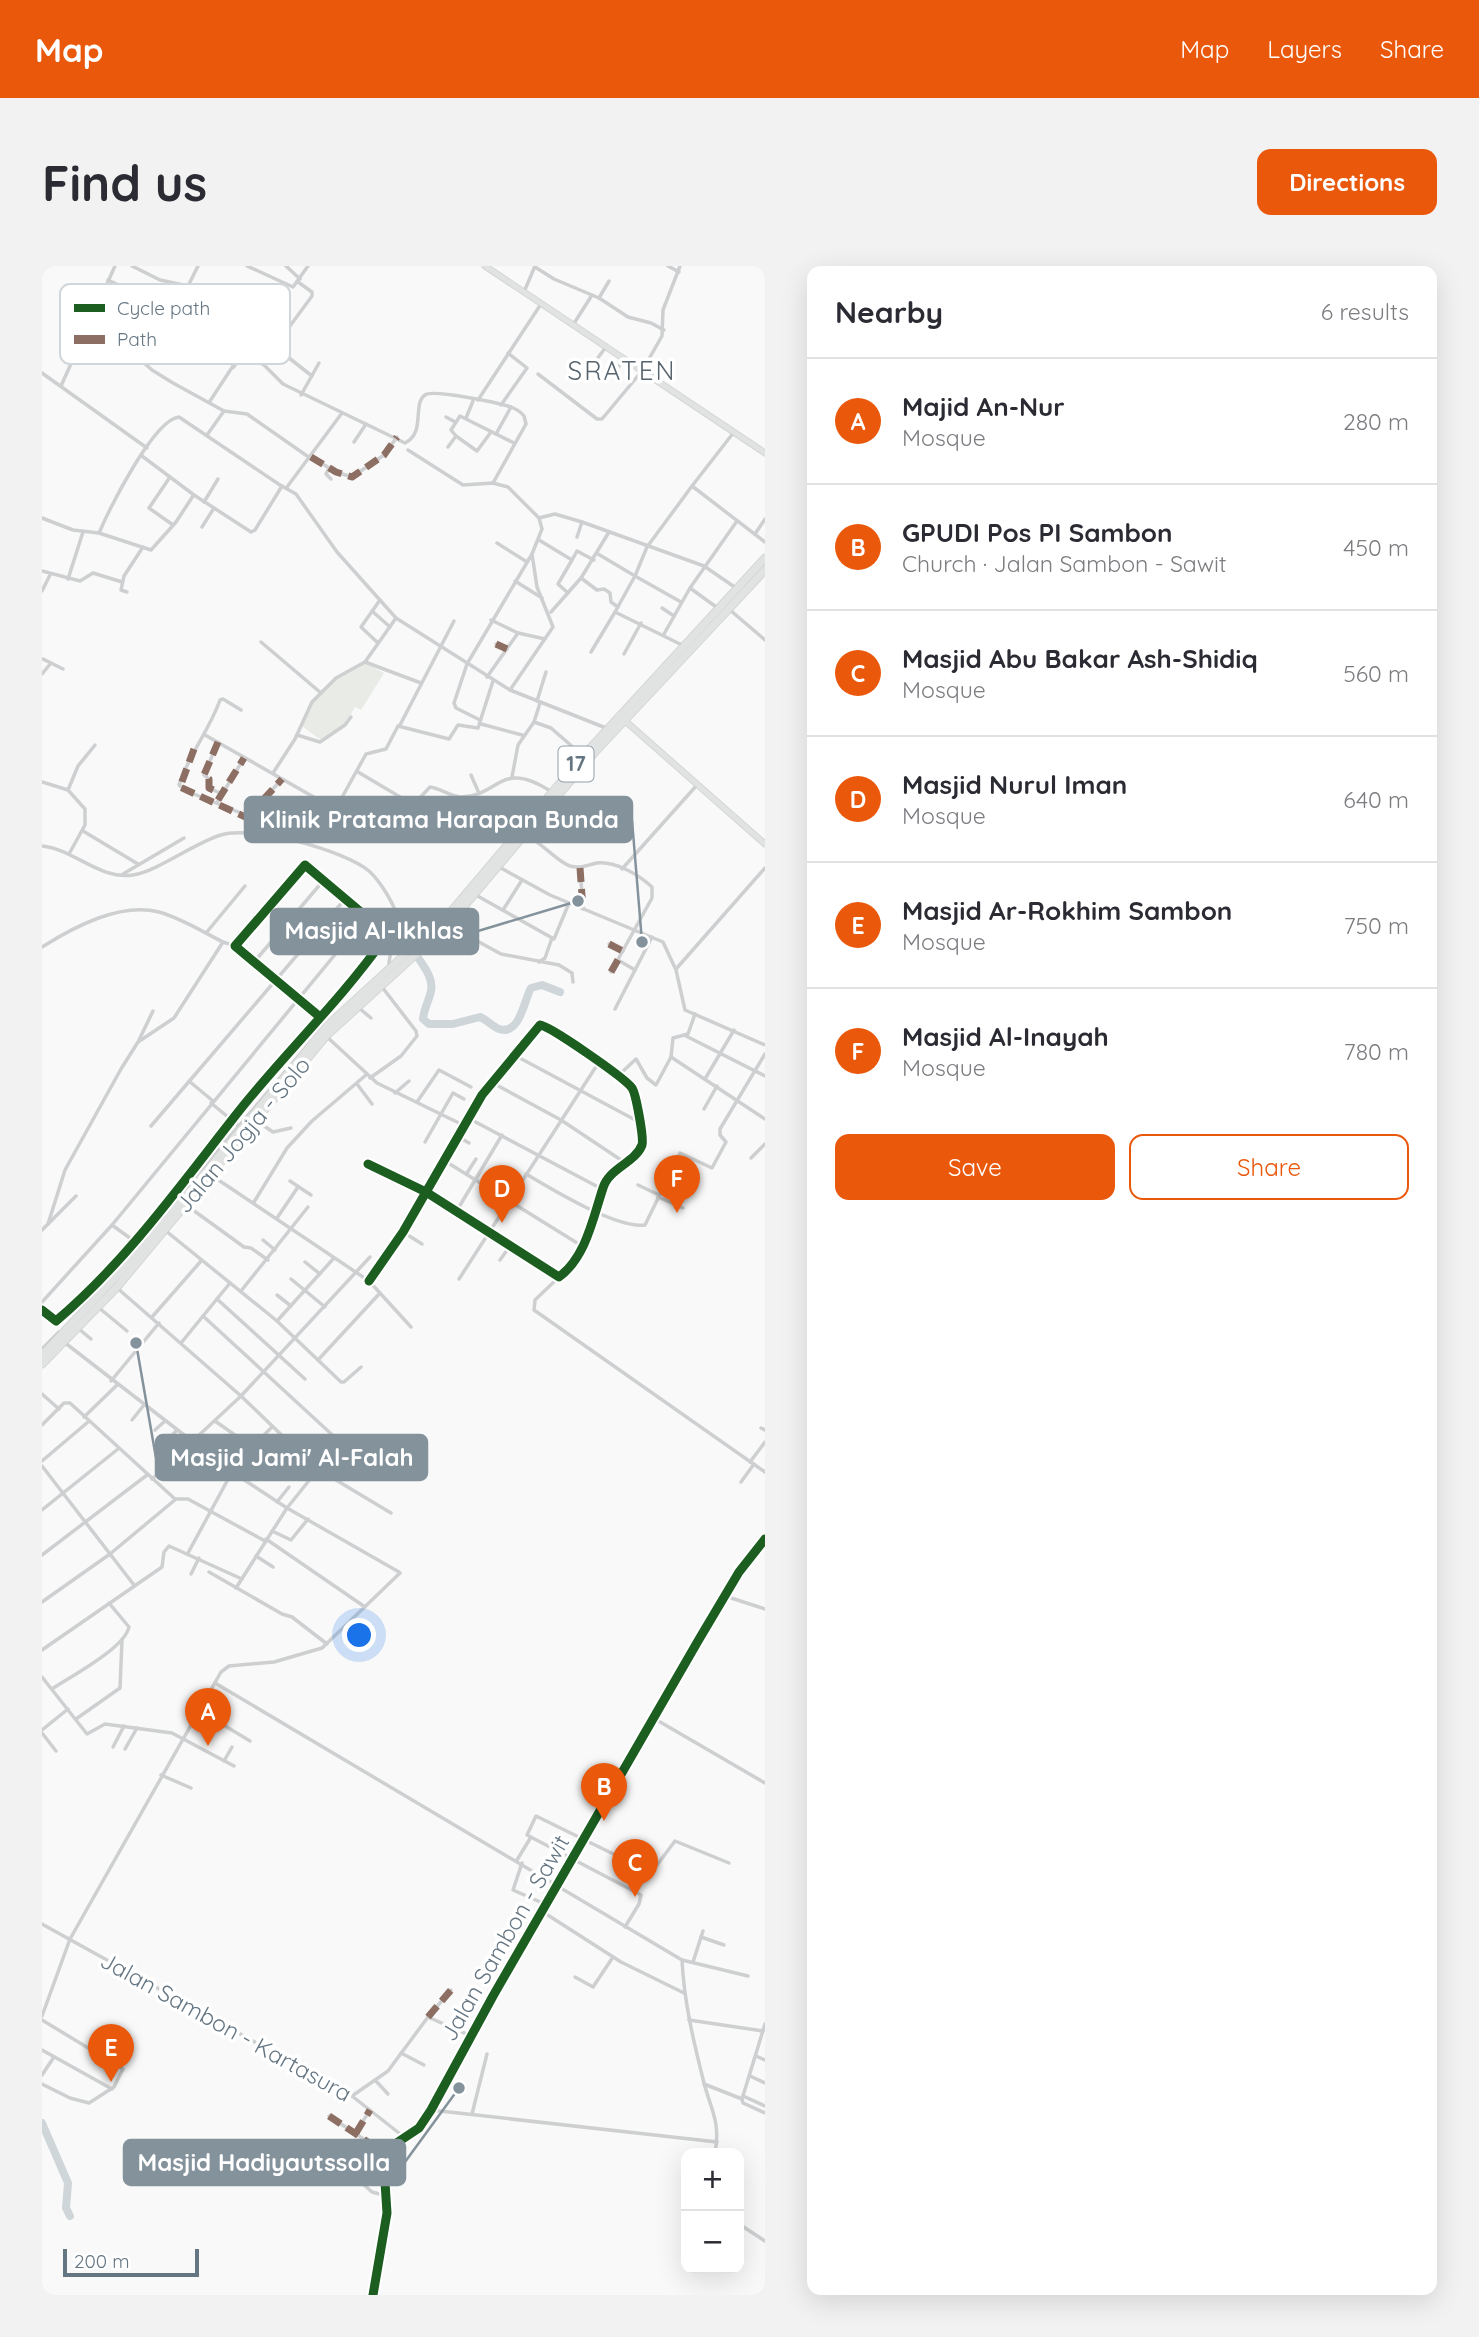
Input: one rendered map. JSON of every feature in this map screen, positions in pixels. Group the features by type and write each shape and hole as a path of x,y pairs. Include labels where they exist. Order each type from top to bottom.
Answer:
{"highway":[{"name":"17","path":"391,972 523,835 686,647 725,611 737,590 765,558"},
{"name":"17","path":"391,972 448,925 474,893 513,836 583,756 765,570"},
{"name":"Jalan Jogja - Solo","path":"163,1228 211,1175 242,1129 257,1121 326,1036 381,985 391,972"},
{"name":"Jalan Jogja - Solo","path":"42,1364 98,1307 314,1041 391,972"},
{"name":"Jalan Jogja - Solo","path":"42,1355 65,1328 114,1285"}],"main road":[{"path":"485,266 765,453"},
{"path":"622,719 765,844"}],"street":[{"path":"106,284 115,266"},
{"path":"132,266 160,280 179,284"},
{"path":"189,284 198,266"},
{"path":"247,266 286,284"},
{"path":"286,266 312,292 312,296 290,326"},
{"path":"290,286 299,280 308,266"},
{"path":"524,292 535,266 554,279 599,298 628,317 651,323 664,330"},
{"path":"668,266 678,272"},
{"path":"538,374 598,420 642,370 664,330 663,310 680,266"},
{"path":"108,280 116,284"},
{"path":"599,298 609,281"},
{"path":"573,325 592,295"},
{"path":"466,418 541,304"},
{"path":"594,363 606,347"},
{"path":"501,405 527,368 508,354"},
{"path":"290,359 312,376"},
{"path":"612,376 624,359"},
{"path":"301,395 319,363"},
{"path":"61,386 71,364"},
{"path":"145,364 224,411 247,414 329,468 352,477 384,455 397,437"},
{"path":"210,401 237,364"},
{"path":"262,364 283,384 301,395 407,443 415,434 425,395 441,392 456,398 511,407 521,413 526,421 493,483"},
{"path":"42,373 147,448"},
{"path":"511,407 493,433 477,451 451,431 460,416 466,418 493,433 514,443"},
{"path":"207,435 224,411"},
{"path":"142,456 204,502 253,532 342,412"},
{"path":"99,533 118,490 147,448 175,417 285,487 302,502 337,552 396,618 510,690 608,729"},
{"path":"446,417 455,422"},
{"path":"355,442 366,424"},
{"path":"591,652 617,610 647,547 734,432"},
{"path":"449,447 456,436"},
{"path":"408,450 463,485 493,483 512,489 539,518 542,526 539,540 467,664 454,706 480,722 522,735"},
{"path":"329,468 326,474 331,479"},
{"path":"170,477 149,508 173,525"},
{"path":"204,502 218,479"},
{"path":"692,486 765,542"},
{"path":"42,518 151,550 194,495"},
{"path":"202,527 214,508"},
{"path":"539,518 550,513 582,522 704,566 737,590"},
{"path":"755,534 765,519"},
{"path":"664,634 704,566 737,521"},
{"path":"577,537 582,522"},
{"path":"68,579 83,532"},
{"path":"551,611 582,578 609,532"},
{"path":"539,540 572,560"},
{"path":"497,543 527,562"},
{"path":"127,592 121,590 122,582 143,547"},
{"path":"568,593 558,584 577,551 594,560"},
{"path":"510,690 553,627 551,611 542,598 532,554"},
{"path":"598,554 681,602"},
{"path":"42,571 68,579 84,580 93,573 122,582"},
{"path":"42,591 50,575"},
{"path":"582,578 597,590 604,589 610,593 611,602 617,610 686,647"},
{"path":"514,581 542,598"},
{"path":"690,588 765,640"},
{"path":"378,643 361,627 380,600"},
{"path":"662,608 674,616"},
{"path":"372,611 390,627"},
{"path":"273,774 312,702 336,678 365,662 396,618"},
{"path":"491,620 518,633 545,640"},
{"path":"335,810 368,752 386,749 454,621"},
{"path":"624,653 640,624"},
{"path":"487,677 518,633"},
{"path":"261,642 321,692"},
{"path":"496,644 507,649"},
{"path":"43,659 63,669"},
{"path":"365,662 421,683"},
{"path":"42,674 51,663"},
{"path":"512,777 515,755 522,735 534,722 546,672"},
{"path":"400,726 449,739 458,725 475,729 480,722 493,681"},
{"path":"241,710 221,699 205,735 194,749 180,785 189,792 253,820"},
{"path":"296,735 320,742 345,725 351,717"},
{"path":"534,722 551,728 583,756"},
{"path":"205,735 335,810 351,817 366,808 385,822 393,824 430,787 459,797 512,777 537,783 552,792"},
{"path":"218,743 204,775 209,780 209,788 222,794"},
{"path":"68,790 78,766 95,745"},
{"path":"217,802 244,758"},
{"path":"358,772 444,823 473,828 483,823 513,836"},
{"path":"471,775 478,791"},
{"path":"253,831 253,820 263,800 282,779"},
{"path":"42,782 68,790 85,809 83,831 69,854"},
{"path":"622,869 697,785"},
{"path":"83,831 138,864"},
{"path":"42,846 69,854 100,870 126,875 219,835 253,831 277,835 344,859 373,875 397,917 391,972"},
{"path":"523,835 544,845 564,863 580,868 598,863 622,869 642,879 654,892 611,972"},
{"path":"126,875 138,864 184,838"},
{"path":"495,864 569,903 663,942 676,970 683,1008 765,1045"},
{"path":"56,1321 134,1241 386,936 305,865 235,946"},
{"path":"580,868 583,909"},
{"path":"676,970 765,868"},
{"path":"503,910 522,880"},
{"path":"254,962 323,881"},
{"path":"206,933 245,886"},
{"path":"474,893 552,938"},
{"path":"151,1126 345,899"},
{"path":"537,961 545,958 569,903"},
{"path":"42,947 69,931 125,912 159,912 235,946 320,1017"},
{"path":"42,1302 112,1225 366,917"},
{"path":"448,925 501,954 565,968 572,973 573,982"},
{"path":"615,1009 653,936"},
{"path":"138,1042 174,1018 223,942"},
{"path":"609,944 623,951"},
{"path":"619,958 619,962 636,971"},
{"path":"254,1202 288,1148 312,1121 356,1084 401,1056 417,1036 381,985"},
{"path":"357,1006 370,1018"},
{"path":"48,1224 65,1170 153,1011"},
{"path":"686,1036 695,1014"},
{"path":"146,1025 156,1032"},
{"path":"369,1282 403,1232 463,1125 493,1083 543,1025 620,1074 633,1089 642,1144 635,1155 607,1179 573,1265 535,1300 534,1310 765,1472"},
{"path":"705,1079 734,1030"},
{"path":"326,1036 368,1077 395,1093 463,1125"},
{"path":"620,1074 636,1059 647,1078 656,1085 671,1057 673,1038 686,1036 765,1076"},
{"path":"526,1174 596,1211 643,1226 681,1152 712,1169 726,1142 720,1132 765,1054"},
{"path":"516,1056 639,1122"},
{"path":"671,1057 765,1119"},
{"path":"459,1279 599,1062"},
{"path":"417,1102 439,1070 471,1087"},
{"path":"42,1349 65,1328 242,1129 189,1081"},
{"path":"395,1093 409,1081"},
{"path":"493,1083 561,1120 624,1162"},
{"path":"356,1084 372,1104"},
{"path":"704,1109 717,1086"},
{"path":"425,1142 453,1093 464,1099"},
{"path":"468,1118 602,1189"},
{"path":"257,1121 273,1132 291,1128"},
{"path":"456,1212 502,1135"},
{"path":"457,1136 469,1143"},
{"path":"751,1158 765,1144"},
{"path":"467,1173 476,1159"},
{"path":"444,1160 582,1246"},
{"path":"368,1164 426,1192 559,1277"},
{"path":"211,1175 369,1282 411,1327"},
{"path":"290,1181 311,1195"},
{"path":"638,1185 683,1208"},
{"path":"277,1218 299,1187"},
{"path":"42,1230 76,1196"},
{"path":"186,1205 244,1247 251,1248 268,1259"},
{"path":"241,1292 308,1207"},
{"path":"112,1225 134,1241"},
{"path":"163,1228 277,1321 343,1383 361,1367"},
{"path":"403,1232 422,1244"},
{"path":"263,1240 275,1250"},
{"path":"500,1260 510,1245"},
{"path":"152,1479 241,1396 370,1257"},
{"path":"277,1321 335,1258"},
{"path":"152,1317 201,1260"},
{"path":"305,1262 320,1275"},
{"path":"292,1279 325,1307"},
{"path":"181,1343 230,1283"},
{"path":"114,1285 241,1396 316,1468 391,1513"},
{"path":"318,1360 380,1293"},
{"path":"277,1295 290,1306"},
{"path":"217,1299 305,1379"},
{"path":"98,1307 127,1331"},
{"path":"42,1310 65,1328"},
{"path":"203,1316 340,1442 402,1478"},
{"path":"111,1381 159,1323"},
{"path":"77,1328 91,1339"},
{"path":"42,2084 86,2103 112,2089 119,2081 123,2068 42,2018 70,1939 215,1683 229,1666 286,1660 327,1644 401,1573 277,1502 231,1471 111,1381 64,1342"},
{"path":"84,1417 117,1385"},
{"path":"42,1394 59,1409"},
{"path":"42,1425 68,1402 176,1499 188,1499 265,1540 365,1607"},
{"path":"132,1420 144,1405"},
{"path":"89,1421 42,1464 134,1585"},
{"path":"155,1430 165,1421"},
{"path":"215,1421 252,1447"},
{"path":"188,1553 231,1471 272,1427"},
{"path":"158,1451 177,1430"},
{"path":"236,1588 287,1508 316,1468 340,1442"},
{"path":"741,1482 765,1442"},
{"path":"42,1510 118,1449"},
{"path":"42,1555 87,1524 147,1475"},
{"path":"277,1502 289,1487"},
{"path":"42,1602 110,1554 176,1499"},
{"path":"272,1531 291,1540 308,1519"},
{"name":"Jalan Sambon - Sawit","path":"383,2152 419,2128 432,2110 583,1839 725,1596 765,1539"},
{"path":"42,1650 162,1567 164,1552 169,1546 242,1578"},
{"path":"256,1556 274,1567"},
{"path":"191,1574 199,1558"},
{"path":"209,1572 282,1614 292,1617 327,1644"},
{"path":"725,1596 765,1609"},
{"path":"76,1719 120,1688 122,1640 129,1627 109,1603"},
{"path":"52,1689 122,1640"},
{"path":"42,1676 89,1735 105,1724 184,1737 234,1766"},
{"path":"215,1683 682,1960 748,1976"},
{"path":"56,1751 42,1732 68,1709"},
{"path":"199,1710 250,1741"},
{"path":"655,1719 765,1783"},
{"path":"113,1747 124,1726"},
{"path":"125,1749 137,1728"},
{"path":"224,1761 232,1746"},
{"path":"161,1775 191,1788"},
{"path":"625,1927 642,1896 531,1837 526,1833 537,1816 646,1870 654,1869 675,1841 729,1863"},
{"path":"517,1860 531,1837"},
{"path":"522,1863 513,1890 547,1905"},
{"path":"543,1912 612,1957 684,1993"},
{"name":"Jalan Sambon - Kartasura","path":"42,1924 352,2096 405,2138"},
{"path":"693,1962 703,1931"},
{"path":"701,1937 724,1945"},
{"path":"575,1977 593,1987 612,1957"},
{"path":"682,1960 689,2020 704,2084 718,2124 716,2148"},
{"path":"352,2096 388,2071 451,1990"},
{"path":"428,2017 471,2036"},
{"path":"689,2020 764,2034"},
{"path":"765,2024 743,2097 743,2103 765,2113"},
{"path":"42,2050 112,2089"},
{"path":"401,2053 424,2065"},
{"path":"472,2114 487,2053"},
{"path":"756,2056 765,2060"},
{"path":"42,2075 54,2057"},
{"path":"750,2076 765,2083"},
{"path":"375,2080 388,2094"},
{"path":"704,2084 765,2106"},
{"path":"356,2133 370,2110"},
{"path":"432,2110 717,2142"},
{"path":"329,2116 383,2152 387,2207 373,2295"},
{"path":"316,2154 345,2168 372,2192 387,2198"},
{"path":"313,2178 325,2158"},
{"path":"744,2227 765,2241"}],"shaded area":[{"path":"365,663 384,673 361,710 355,707 346,723 321,740 302,726 314,700 338,678"}],"waterway":[{"path":"413,950 430,980 431,991 423,1019 429,1024 453,1024 480,1017 499,1029 506,1030 517,1022 531,988 542,985 560,992"},
{"path":"42,2123 68,2183 66,2208 70,2216"}],"marked path":[{"path":"311,457 336,472 352,477 384,455 397,437"},
{"path":"496,644 507,649"},
{"path":"218,742 204,775 209,779 209,788 222,794"},
{"path":"194,749 180,787 254,821"},
{"path":"218,800 244,758"},
{"path":"253,818 263,800 282,779"},
{"path":"580,868 583,909"},
{"path":"609,944 623,951"},
{"path":"611,972 619,958"},
{"path":"428,2017 451,1990"},
{"path":"356,2133 370,2110"},
{"path":"329,2116 383,2152"},
{"path":"313,2178 325,2158"}],"cycle path":[{"path":"42,1310 56,1321 107,1273 153,1220 257,1089 350,983 384,939 386,935 382,930 305,865 235,946 320,1017"},
{"path":"368,1164 426,1192 559,1277 576,1259 582,1248 606,1181 639,1151 642,1134 632,1088 587,1053 540,1025 482,1095 403,1232 369,1281"},
{"path":"373,2295 387,2213 383,2152 419,2128 431,2110 493,1996 698,1641 739,1572 765,1539"}],"place":[{"name":"Masjid Al-Ikhlas","path":"578,901"},
{"name":"Klinik Pratama Harapan Bunda","path":"642,942"},
{"name":"Masjid Al-Inayah","path":"677,1213"},
{"name":"Masjid Nurul Iman","path":"502,1223"},
{"name":"Masjid Jami' Al-Falah","path":"136,1343"},
{"name":"Majid An-Nur","path":"208,1746"},
{"name":"GPUDI Pos PI Sambon","path":"604,1821"},
{"name":"Masjid Abu Bakar Ash-Shidiq","path":"635,1897"},
{"name":"Masjid Ar-Rokhim Sambon","path":"111,2082"},
{"name":"Masjid Hadiyautssolla","path":"459,2088"}],"district":[{"name":"SRATEN","path":"622,371"}]}
